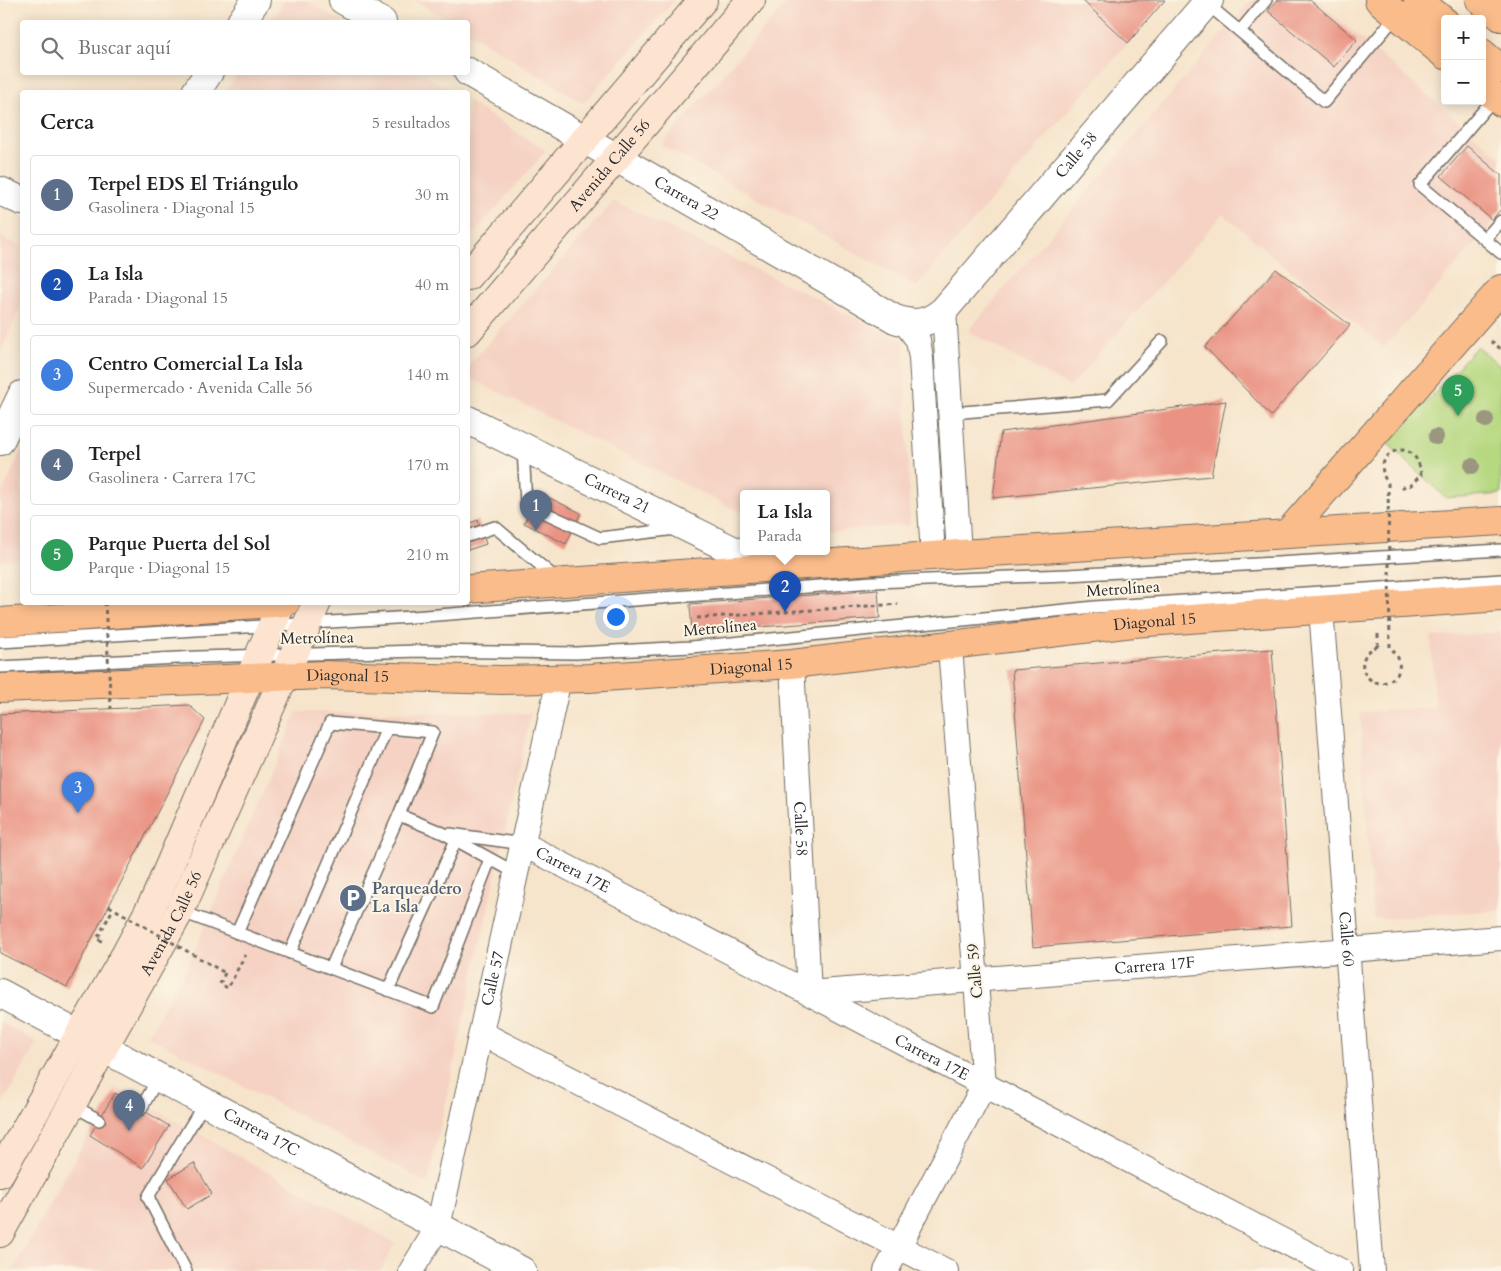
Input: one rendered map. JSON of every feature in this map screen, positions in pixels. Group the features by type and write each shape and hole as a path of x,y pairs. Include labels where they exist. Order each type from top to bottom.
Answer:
{"main road":[{"path":"470,274 703,0"},
{"name":"Avenida Calle 56","path":"470,329 751,0"},
{"path":"1480,0 1501,18"},
{"path":"1398,5 1441,21"},
{"path":"1398,5 1441,51"},
{"path":"1486,56 1501,69"},
{"path":"1287,534 1501,289"},
{"path":"470,589 959,554 1501,521"},
{"name":"Diagonal 15","path":"0,688 288,665 354,675 559,679 792,664 950,647 1117,624 1322,608 1501,597"},
{"path":"0,622 279,610"},
{"name":"Avenida Calle 56","path":"0,1173 80,1035 156,897 279,610"},
{"name":"Avenida Calle 56","path":"0,1233 180,911 312,613"}],"street":[{"path":"242,20 256,0"},
{"path":"343,0 378,20"},
{"name":"Calle 58","path":"905,323 925,323 944,310 1208,1"},
{"name":"Carrera 22","path":"470,73 895,319 905,323"},
{"path":"197,90 207,75"},
{"path":"0,191 20,201"},
{"path":"944,310 959,554"},
{"path":"905,323 918,340 921,358 933,556"},
{"path":"0,441 20,399"},
{"name":"Carrera 21","path":"470,421 740,555"},
{"name":"Carrera 21","path":"740,555 767,568"},
{"name":"Calle 60","path":"1322,608 1372,1271"},
{"name":"Calle 59","path":"950,647 984,1085"},
{"name":"Calle 58","path":"792,664 809,993"},
{"name":"Calle 57","path":"411,1271 438,1227 559,679"},
{"name":"Carrera 17E","path":"523,844 1342,1271"},
{"name":"Carrera 17F","path":"809,993 1501,938"},
{"name":"Carrera 17C","path":"0,993 522,1271"},
{"path":"481,1033 946,1271"},
{"path":"886,1271 984,1085"}],"lane":[{"path":"1240,31 1266,0"},
{"path":"1208,1 1240,31 1324,102 1398,5"},
{"path":"1493,95 1420,184 1501,253"},
{"path":"1485,239 1501,221"},
{"path":"951,413 1108,400 1162,341"},
{"path":"523,448 526,504 600,538 685,528"},
{"path":"470,535 495,527 562,582"},
{"name":"Metrolínea","path":"470,604 873,582 1068,575 1501,550"},
{"name":"Metrolínea","path":"288,665 420,651 576,653 691,647 1096,607 1501,580"},
{"name":"Metrolínea","path":"0,642 279,610 312,613 457,605"},
{"name":"Metrolínea","path":"0,667 136,659 254,667"},
{"path":"237,933 330,723 433,732 399,815 331,968"},
{"path":"290,953 387,728"},
{"path":"399,815 443,833 516,873"},
{"path":"443,833 523,844"},
{"path":"388,990 456,840"},
{"path":"180,911 433,1007 490,859"},
{"path":"141,1109 158,1078"},
{"path":"186,1271 148,1197 205,1102"},
{"path":"72,1105 99,1120"}],"path":[{"path":"1378,646 1364,656 1363,668 1369,679 1374,682 1386,682 1396,675 1400,663 1398,657 1390,648 1388,483 1384,478 1382,465 1389,454 1401,450 1408,451 1418,458 1421,475 1411,485 1400,488"},
{"path":"691,618 899,604"},
{"path":"106,605 111,709"},
{"path":"109,906 225,973 220,984 228,988 254,939"}],"shaded area":[{"path":"285,0 306,0 339,20 271,20"},
{"path":"414,0 675,0 583,103 470,33 470,20 448,20"},
{"path":"789,0 1165,0 916,287 661,145"},
{"path":"1251,0 1316,0 1501,158 1501,213 1384,348 1223,214 1070,387 968,331"},
{"path":"237,75 425,75 450,90 226,90"},
{"path":"470,102 546,151 470,238"},
{"path":"614,201 904,341 910,525 830,532 830,490 740,490 740,512 470,378 470,364"},
{"path":"0,236 20,246 20,308 0,352"},
{"path":"20,453 20,561 0,561 0,498"},
{"path":"1501,632 1501,910 1373,919 1360,712 1435,707 1431,637"},
{"name":"Parqueadero La Isla","path":"297,712 531,713 428,1183 148,1036 187,968"},
{"path":"0,1022 37,1042 0,1109"},
{"path":"115,1087 395,1243 380,1271 12,1271"}],"green space":[{"path":"1477,346 1501,367 1501,494 1446,498 1388,444"}],"building":[{"path":"1082,0 1165,0 1128,43"},
{"path":"1278,0 1310,0 1357,40 1334,67 1268,11"},
{"path":"1467,146 1501,175 1501,209 1492,220 1441,176"},
{"path":"1276,269 1350,325 1271,416 1205,347"},
{"path":"1226,401 1211,476 993,498 1001,432"},
{"path":"539,493 581,513 566,544 524,523"},
{"path":"478,520 486,544 470,549 470,523"},
{"path":"878,590 880,618 692,632 690,604"},
{"path":"1272,649 1292,926 1033,947 1012,670"},
{"path":"189,705 205,720 67,987 0,953 0,714"},
{"path":"115,1093 169,1126 143,1168 90,1135"},
{"path":"194,1163 212,1194 187,1209 168,1179"}],"place":[{"name":"Parque Puerta del Sol","path":"1458,416"},
{"name":"Terpel EDS El Triángulo","path":"536,531"},
{"name":"La Isla","path":"785,612"},
{"name":"Centro Comercial La Isla","path":"78,813"},
{"name":"Parqueadero La Isla","path":"353,898"},
{"name":"Terpel","path":"129,1131"}]}
